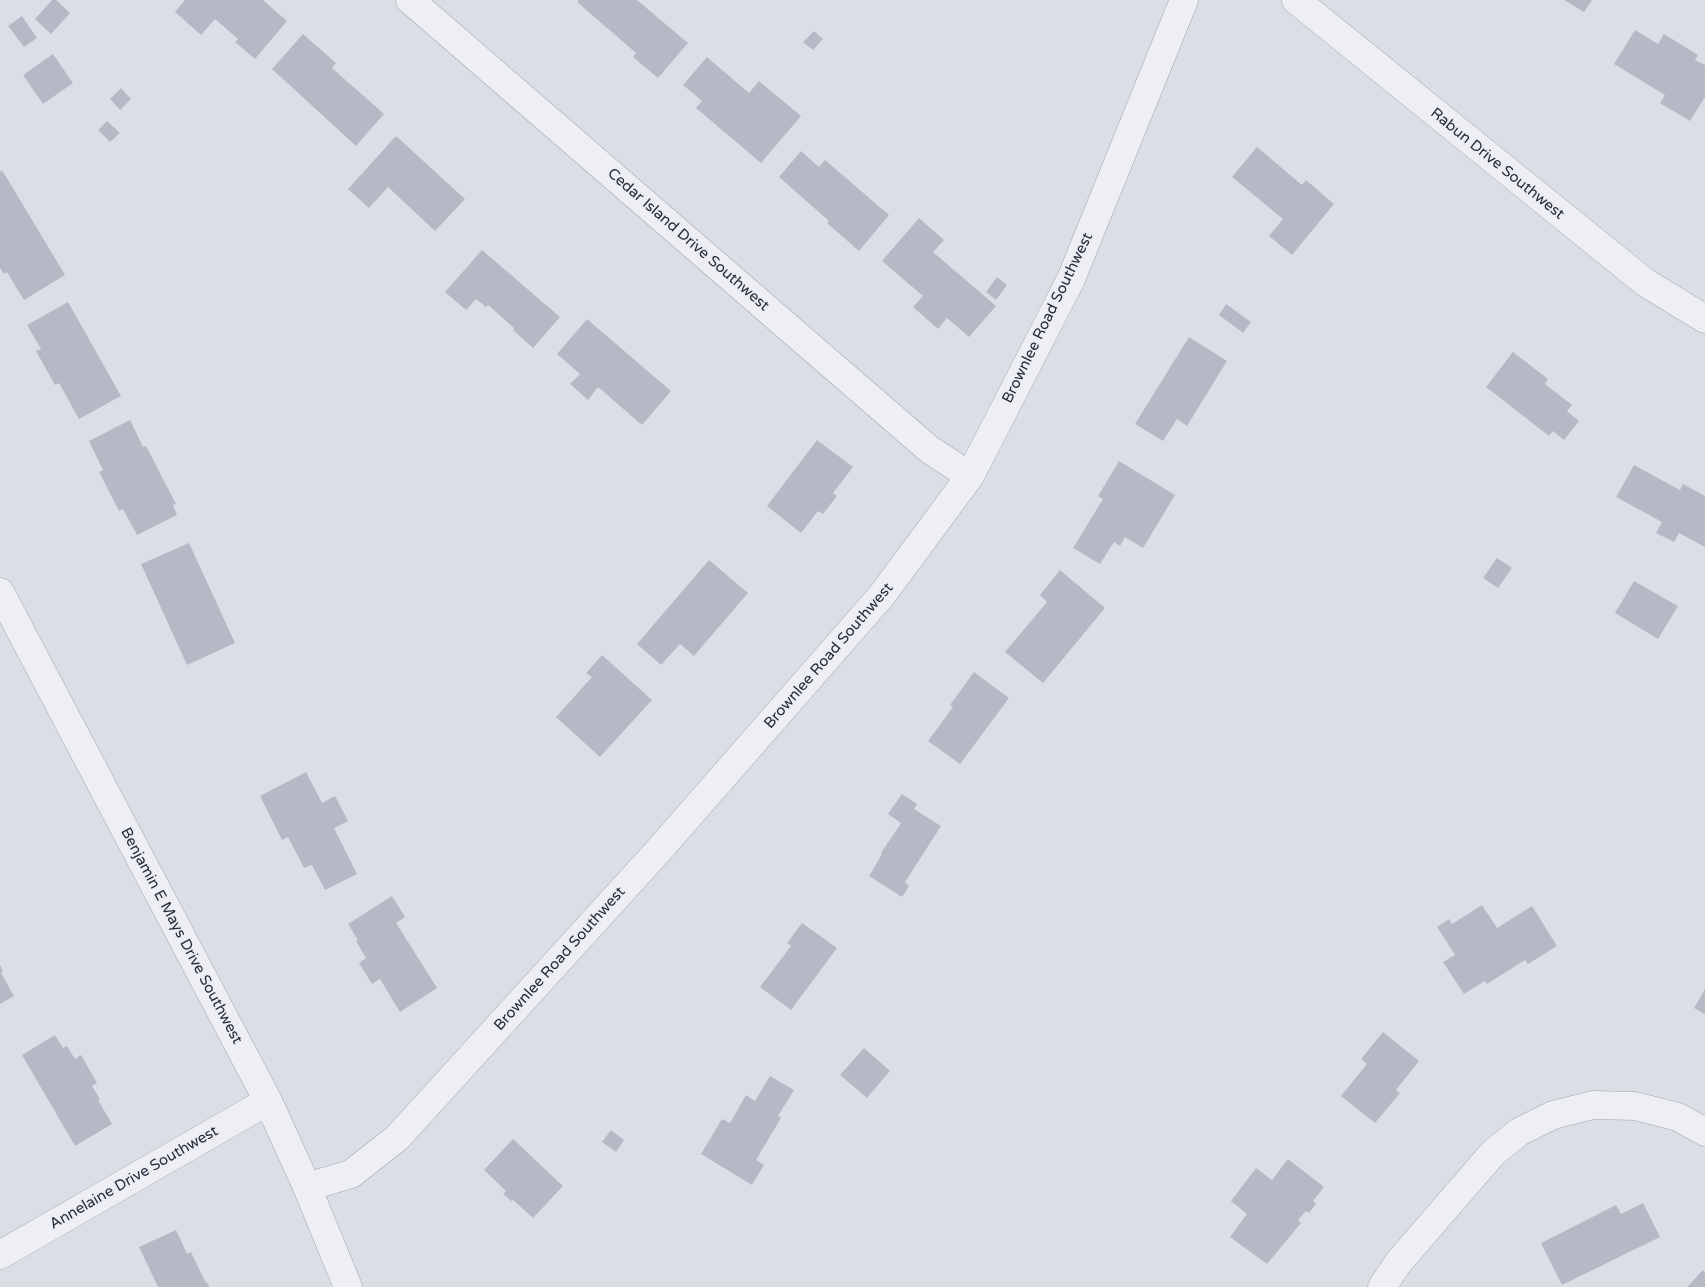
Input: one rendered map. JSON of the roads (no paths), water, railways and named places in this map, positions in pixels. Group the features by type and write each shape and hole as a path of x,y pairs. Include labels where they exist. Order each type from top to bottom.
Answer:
{"street":[{"name":"Cedar Island Drive Southwest","path":"410,0 930,450 970,476"},
{"name":"Brownlee Road Southwest","path":"308,1187 351,1174 397,1138 659,850 882,595 970,476 1071,279 1184,0"},
{"name":"Rabun Drive Southwest","path":"1296,0 1646,283 1705,319"},
{"name":"Benjamin E Mays Drive Southwest","path":"0,592 268,1101 308,1187 348,1287"},
{"name":"Annelaine Drive Southwest","path":"0,1254 268,1101"},
{"path":"1382,1287 1398,1263 1493,1153 1518,1132 1553,1115 1594,1105 1635,1106 1678,1117 1705,1132"}]}
